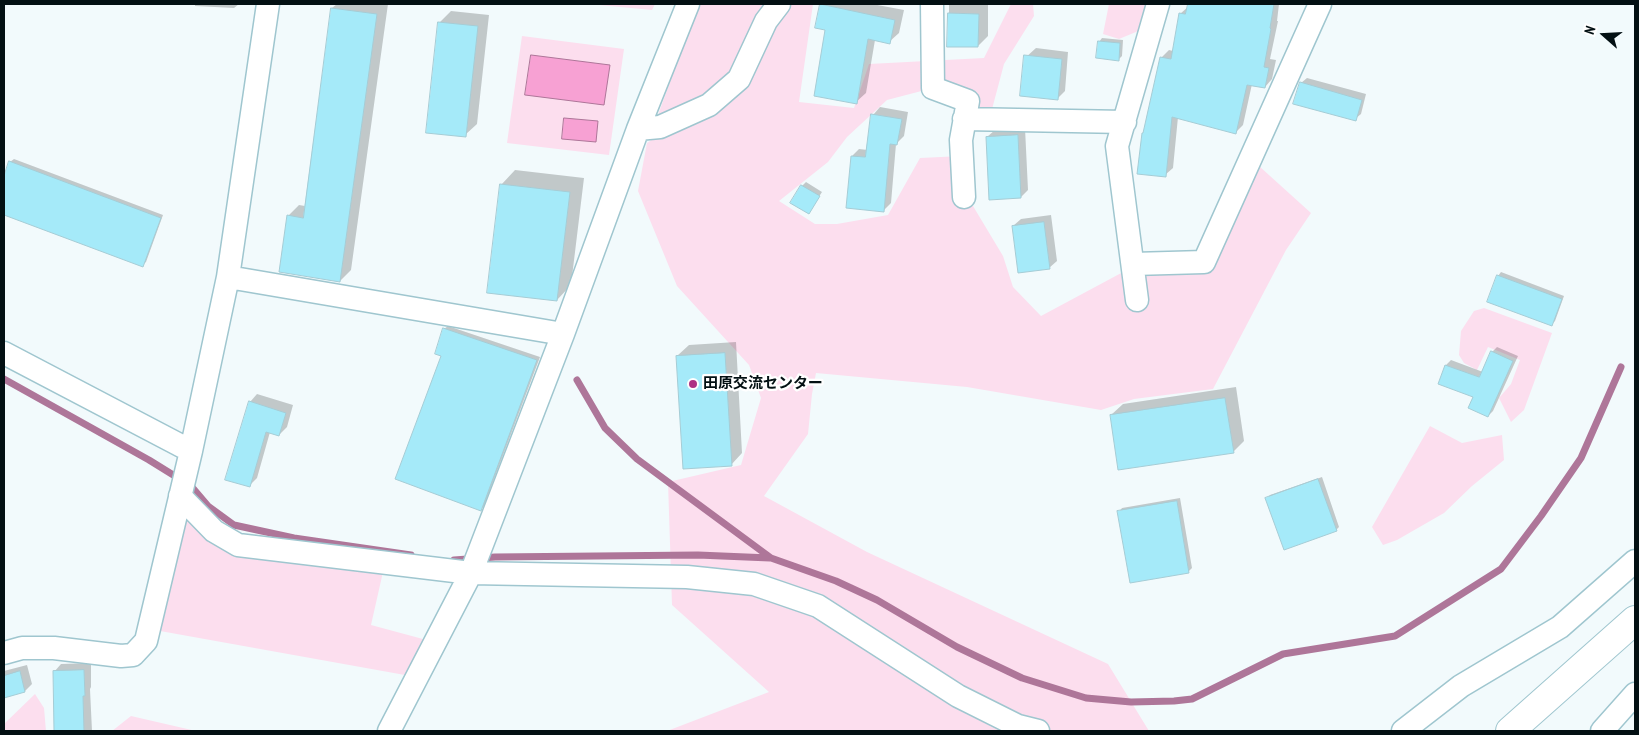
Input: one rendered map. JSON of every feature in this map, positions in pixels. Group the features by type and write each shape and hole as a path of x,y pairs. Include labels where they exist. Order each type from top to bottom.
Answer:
{"street":[{"path":"4,653 22,648 46,648 121,656 133,655 146,641 191,450 228,277 268,4"},
{"path":"389,731 470,573 563,334 638,129 688,4"},
{"path":"638,129 660,127 709,105 739,79 766,20 779,4"},
{"path":"932,4 933,88 968,101 961,140 964,197"},
{"path":"1137,300 1117,146 1158,4"},
{"path":"1133,264 1204,262 1320,4"},
{"path":"964,119 1125,122"},
{"path":"228,277 563,334"},
{"path":"4,353 191,450"},
{"path":"180,496 214,531 238,545 470,573 687,577 754,584 818,606 958,696 1018,726 1038,731"},
{"path":"1403,731 1461,686 1560,627 1635,561"},
{"path":"1510,731 1635,620"},
{"path":"1602,731 1635,694"}],"shaded area":[{"path":"589,4 655,4 652,10"},
{"path":"698,4 813,4 799,102 854,108 869,64 984,58 1011,4 1033,4 1034,16 1004,64 991,113 964,119 968,101 933,88 887,100 847,137 828,162 779,201 815,224 837,224 888,215 920,158 962,156 967,196 1003,256 1013,287 1041,316 1138,264 1204,262 1259,166 1311,213 1286,250 1213,389 1134,399 1101,410 967,387 816,373 808,434 764,496 867,552 1108,664 1149,731 667,731 769,692 672,605 668,482 741,465 761,398 749,365 677,286 638,191 647,143 712,98 658,115"},
{"path":"1109,4 1156,4 1148,27 1119,39 1103,34"},
{"path":"522,36 624,49 609,155 507,143"},
{"path":"531,55 610,65 604,105 525,95"},
{"path":"564,118 598,121 596,142 562,139"},
{"path":"1484,308 1552,333 1524,410 1511,422 1499,398 1511,384 1520,360 1488,347 1477,370 1464,363 1459,355 1461,331 1474,311"},
{"path":"1430,426 1462,443 1502,435 1504,460 1472,486 1444,513 1397,540 1383,545 1372,527"},
{"path":"187,504 230,540 385,563 371,625 434,642 416,677 149,629"},
{"path":"35,694 44,708 46,731 4,731 4,724"},
{"path":"131,716 196,731 112,731"}],"building":[{"path":"820,4 895,20 890,44 868,39 857,104 814,96 825,30 815,28"},
{"path":"1188,4 1274,4 1264,67 1269,68 1265,88 1247,85 1236,134 1172,117 1166,177 1137,174 1142,133 1160,57 1171,59 1179,13 1185,14"},
{"path":"331,8 377,14 340,282 279,272 287,215 303,218"},
{"path":"948,13 979,14 978,47 947,47"},
{"path":"438,22 478,26 466,137 426,133"},
{"path":"1098,41 1120,43 1119,61 1096,58"},
{"path":"1024,55 1062,59 1058,100 1020,96"},
{"path":"1300,82 1362,100 1356,121 1293,104"},
{"path":"871,114 902,119 897,145 890,144 884,212 846,208 851,156 865,157"},
{"path":"1018,135 1021,198 989,200 986,137"},
{"path":"9,161 161,218 143,267 4,215 4,176"},
{"path":"500,184 570,192 557,301 487,293"},
{"path":"801,185 820,196 809,214 790,203"},
{"path":"1044,222 1050,269 1018,273 1012,226"},
{"path":"1497,275 1562,299 1552,326 1487,302"},
{"path":"443,328 537,360 481,511 395,479 441,356 435,354"},
{"path":"1491,351 1513,361 1488,417 1468,408 1473,397 1438,384 1445,365 1479,377"},
{"path":"725,353 732,466 683,469 676,356"},
{"path":"1225,398 1234,453 1118,470 1110,415"},
{"path":"249,401 286,413 279,436 266,432 250,487 225,480"},
{"path":"1318,479 1337,531 1284,550 1265,498"},
{"path":"1177,501 1189,573 1130,583 1117,511"},
{"path":"84,670 84,731 54,731 53,671"},
{"path":"20,671 25,692 4,698 4,676"}],"waterway":[{"path":"577,380 605,428 637,459 771,558 836,581 877,600 957,647 1022,678 1086,698 1131,702 1192,699 1283,654 1395,636 1501,569 1581,458 1621,367"},
{"path":"4,379 149,460 191,486 208,506 234,525 294,538 411,555"},
{"path":"454,560 495,557 698,555 770,558"}],"place":[{"name":"田原交流センター","path":"693,384"}]}
